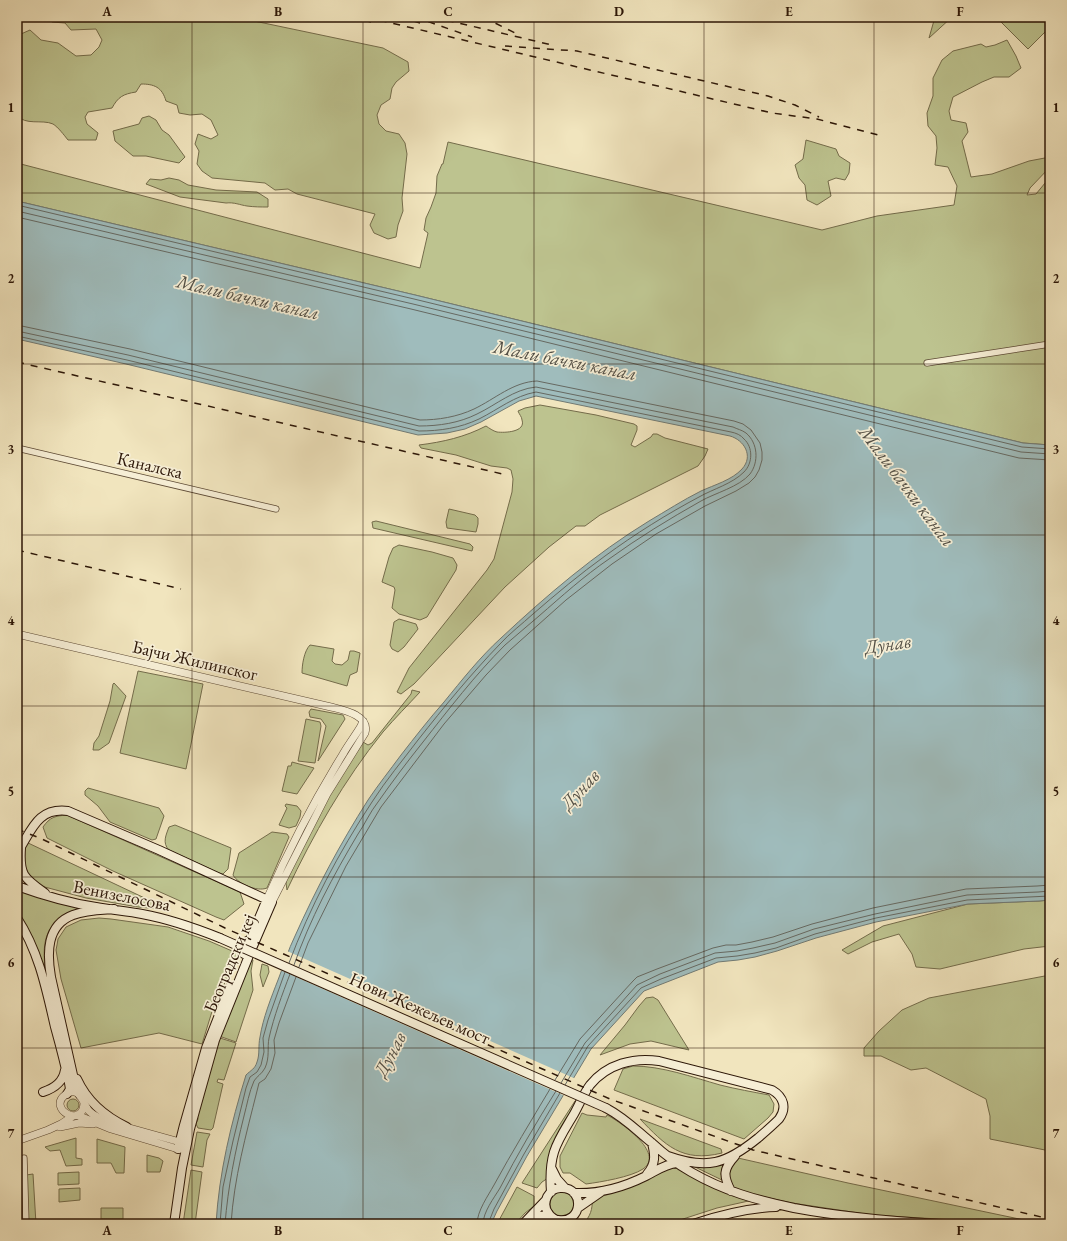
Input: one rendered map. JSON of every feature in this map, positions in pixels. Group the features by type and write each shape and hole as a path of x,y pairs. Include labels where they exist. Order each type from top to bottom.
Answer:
{"main road":[{"path":"51,897 29,881 22,872 19,850 32,827 39,819 52,812 68,811 269,900"},
{"name":"Венизелосова","path":"17,886 51,897 96,907 164,918 192,926 220,938"},
{"name":"Београдски кеј","path":"174,1224 181,1146 195,1108 215,1040 250,953 269,900"},
{"path":"82,1099 76,1087 68,1055 48,963 49,946 55,930 72,915 114,909"},
{"path":"17,918 31,941 39,962 66,1067 70,1087 67,1094"},
{"name":"Нови Жежељев мост","path":"220,938 606,1108 620,1115 677,1163 703,1178 731,1191 755,1199 789,1207"},
{"path":"68,1055 79,1083 86,1095 104,1114 127,1127"},
{"path":"551,1192 551,1168 554,1151 589,1086 611,1068 629,1061 640,1059 659,1061 729,1078 772,1090 780,1096 784,1107 779,1119 737,1154 728,1164 725,1173 726,1180 731,1191"},
{"path":"43,1092 58,1084 64,1076 66,1067"},
{"path":"646,1176 655,1160 652,1143"},
{"path":"668,1156 690,1163 704,1164 721,1161 737,1154"},
{"path":"551,1168 565,1188 574,1193 586,1193 604,1191 646,1176 666,1165 677,1163"},
{"path":"523,1224 545,1201 551,1192 557,1188 565,1188"},
{"path":"545,1201 549,1215 561,1222 568,1219 604,1191"},
{"path":"574,1193 578,1200 576,1224"},
{"path":"693,1224 740,1211 771,1207 789,1207 831,1215 860,1218 939,1224"},
{"path":"523,1224 540,1216 549,1215"}],"street":[{"path":"927,363 1050,344"},
{"name":"Каналска","path":"17,448 276,508"},
{"name":"Бајчи Жилинског","path":"17,634 331,707 354,714 365,724 366,729 362,731"},
{"name":"Београдски кеј","path":"269,900 362,731"},
{"path":"51,1129 61,1117 62,1111 60,1105 64,1096 74,1093 82,1099 89,1111 99,1118 181,1146"},
{"path":"51,1129 83,1110 82,1099"},
{"path":"62,1111 65,1114 75,1115 105,1126 181,1146"},
{"path":"17,1141 51,1129 79,1122 105,1126"},
{"path":"24,1158 26,1224"}],"green space":[{"path":"46,17 235,17 383,48 408,62 409,71 396,82 392,88 390,99 381,105 377,115 379,124 386,131 399,134 405,143 407,154 402,198 403,211 396,237 388,239 374,233 370,225 375,214 297,194 288,189 275,190 265,183 212,178 202,171 197,164 199,151 195,144 198,134 211,139 218,135 211,120 202,114 190,115 179,113 177,105 166,101 160,89 154,86 141,84 136,92 121,97 116,101 112,108 88,112 85,117 87,124 98,133 96,140 68,140 53,124 29,121 20,118 17,115 17,49 21,34 30,30 41,40 58,43 76,56 91,55 99,47 102,40 96,29 71,30 65,23 52,22"},
{"path":"935,17 952,17 929,38"},
{"path":"996,17 1050,17 1050,27 1028,49"},
{"path":"1007,40 1021,68 1009,77 994,77 953,97 949,111 951,120 966,123 968,132 962,141 971,177 992,174 1029,161 1050,157 1050,167 1030,188 1027,195 1036,194 1050,177 1050,445 1023,443 415,295 17,201 17,163 420,268 428,233 424,230 426,218 436,193 437,176 443,164 448,142 822,230 877,216 954,205 957,186 948,167 935,165 937,148 936,136 928,126 927,113 933,96 933,78 942,60 953,51 981,44 986,47"},
{"path":"149,116 156,120 162,130 169,135 185,157 179,163 146,156 133,156 115,141 113,131 139,124 142,118"},
{"path":"806,140 836,149 839,156 850,163 849,173 845,180 836,178 828,181 831,196 817,205 807,200 805,185 799,178 795,165 803,159"},
{"path":"169,178 179,180 188,185 216,190 257,192 268,199 268,207 180,197 146,184 150,179 161,180"},
{"path":"540,405 596,415 634,424 637,426 637,430 631,445 635,447 651,437 653,434 657,434 665,438 708,449 698,466 600,515 585,526 576,526 549,547 505,587 414,684 401,694 397,692 409,668 487,570 494,559 512,492 513,479 511,470 507,468 491,466 456,455 421,448 419,445 454,438 486,426 497,432 514,431 521,427 522,424 522,418 518,411"},
{"path":"449,509 475,515 478,518 476,532 447,528 446,522"},
{"path":"376,521 470,544 473,547 472,551 373,528 372,522"},
{"path":"399,545 453,558 457,565 456,570 427,617 420,620 399,614 392,608 395,590 394,587 382,582 393,548"},
{"path":"399,619 416,624 418,629 404,647 398,652 392,649 390,645 394,622"},
{"path":"310,645 334,649 332,661 335,664 342,665 348,660 350,651 360,653 357,672 350,675 347,686 302,673 305,654"},
{"path":"138,671 203,684 186,769 120,753"},
{"path":"114,683 126,696 109,743 99,750 93,750 94,743 99,736 110,701"},
{"path":"412,690 420,692 383,732 355,769 330,808 307,849 287,890 287,878 331,792 363,742 368,745 372,743 411,694"},
{"path":"311,709 343,715 345,719 318,761 326,726 321,719 310,717 309,712"},
{"path":"306,719 320,722 321,726 315,763 298,761"},
{"path":"292,762 314,768 297,794 282,791 288,766 291,766"},
{"path":"88,788 159,808 164,816 156,839 152,840 110,822 98,806 85,795 85,791"},
{"path":"286,804 297,806 301,811 296,826 289,828 279,825 287,808 285,806"},
{"path":"67,815 240,892 244,904 224,920 113,871 47,838 43,827 48,821 59,816"},
{"path":"175,825 231,848 228,869 223,874 219,873 169,850 165,842 166,836 169,827"},
{"path":"272,832 287,834 289,837 267,888 258,889 243,884 233,875 239,853"},
{"path":"26,842 170,910 138,907 86,898 41,886 23,870 23,849"},
{"path":"17,889 84,908 56,922 47,935 44,948 46,975 17,915"},
{"path":"1050,900 1050,946 1024,949 940,969 916,967 912,954 899,934 872,942 848,954 842,950 883,926 968,904"},
{"path":"99,918 168,927 209,941 239,954 214,1005 202,1044 159,1033 81,1048 61,979 56,950 58,939 66,927 81,920"},
{"path":"249,959 253,960 251,971 253,990 236,1042 219,1036"},
{"path":"262,964 268,966 269,972 263,987 260,975"},
{"path":"1050,975 1050,1151 990,1139 990,1116 986,1099 926,1068 911,1070 881,1056 864,1056 864,1048 879,1031 902,1010 929,998"},
{"path":"653,997 658,1000 689,1050 651,1041 630,1044 600,1055 646,998"},
{"path":"220,1038 236,1043 224,1080 218,1079 217,1082 223,1084 213,1128 211,1130 198,1128 196,1124 198,1119 197,1114"},
{"path":"633,1066 644,1066 666,1070 720,1085 769,1095 774,1104 773,1112 744,1139 614,1090 623,1069"},
{"path":"75,1099 78,1100 78,1110 71,1111 68,1110 67,1103 68,1100"},
{"path":"575,1101 579,1103 561,1134 548,1178 537,1188 522,1183"},
{"path":"582,1113 606,1117 607,1115 621,1124 645,1146 649,1155 649,1162 638,1172 624,1177 586,1184 570,1173 563,1173 560,1167 560,1156"},
{"path":"640,1119 721,1149 722,1153 696,1156 675,1150 658,1137"},
{"path":"197,1132 210,1134 207,1140 203,1167 191,1165"},
{"path":"76,1138 76,1158 82,1159 82,1165 66,1166 60,1150 50,1151 45,1147"},
{"path":"97,1139 125,1147 124,1173 116,1173 111,1163 97,1163"},
{"path":"147,1155 159,1158 163,1161 160,1172 147,1172"},
{"path":"738,1158 1043,1224 993,1224 872,1215 792,1203 751,1194 734,1188 728,1174 734,1160"},
{"path":"725,1162 721,1174 724,1181 693,1166"},
{"path":"677,1164 753,1200 717,1208 683,1219 674,1224 583,1224 588,1219 592,1206 592,1199"},
{"path":"191,1170 202,1172 195,1224 183,1224"},
{"path":"79,1172 79,1184 58,1185 58,1173"},
{"path":"33,1174 36,1224 27,1224 26,1175"},
{"path":"517,1187 534,1196 534,1206 515,1224 497,1224"},
{"path":"80,1188 80,1200 59,1202 59,1189"},
{"path":"562,1192 571,1195 574,1204 571,1213 562,1216 553,1213 550,1204 553,1195"},
{"path":"101,1208 123,1208 123,1219 101,1219"}],"water":[{"path":"17,201 415,295 1023,443 1050,445 1050,900 968,904 876,922 816,938 755,957 718,962 644,991 591,1049 527,1156 491,1224 216,1224 223,1167 235,1111 246,1075 254,1068 257,1062 261,1030 270,1001 290,947 311,901 338,850 372,794 401,755 471,669 493,645 518,622 572,576 629,534 688,498 738,473 746,464 747,454 743,445 735,438 730,436 536,396 519,401 465,429 447,433 418,435 17,339"}],"pier":[{"path":"287,951 576,1079 565,1096 280,970"}],"railway":[{"path":"351,17 371,22"},
{"path":"366,17 772,113 817,119 878,135"},
{"path":"401,17 420,23"},
{"path":"415,17 472,37"},
{"path":"433,17 552,45"},
{"path":"483,17 515,33"},
{"path":"505,46 577,51 768,96 795,105 819,117"},
{"path":"17,362 507,475"},
{"path":"17,550 181,589"},
{"path":"17,829 42,839 225,928 610,1099 753,1150 1050,1219"}],"water label":[{"name":"Мали бачки канал","path":"248,297"},
{"name":"Мали бачки канал","path":"565,360"},
{"name":"Мали бачки канал","path":"907,486"},
{"name":"Дунав","path":"888,644"},
{"name":"Дунав","path":"580,789"},
{"name":"Дунав","path":"390,1054"}]}
